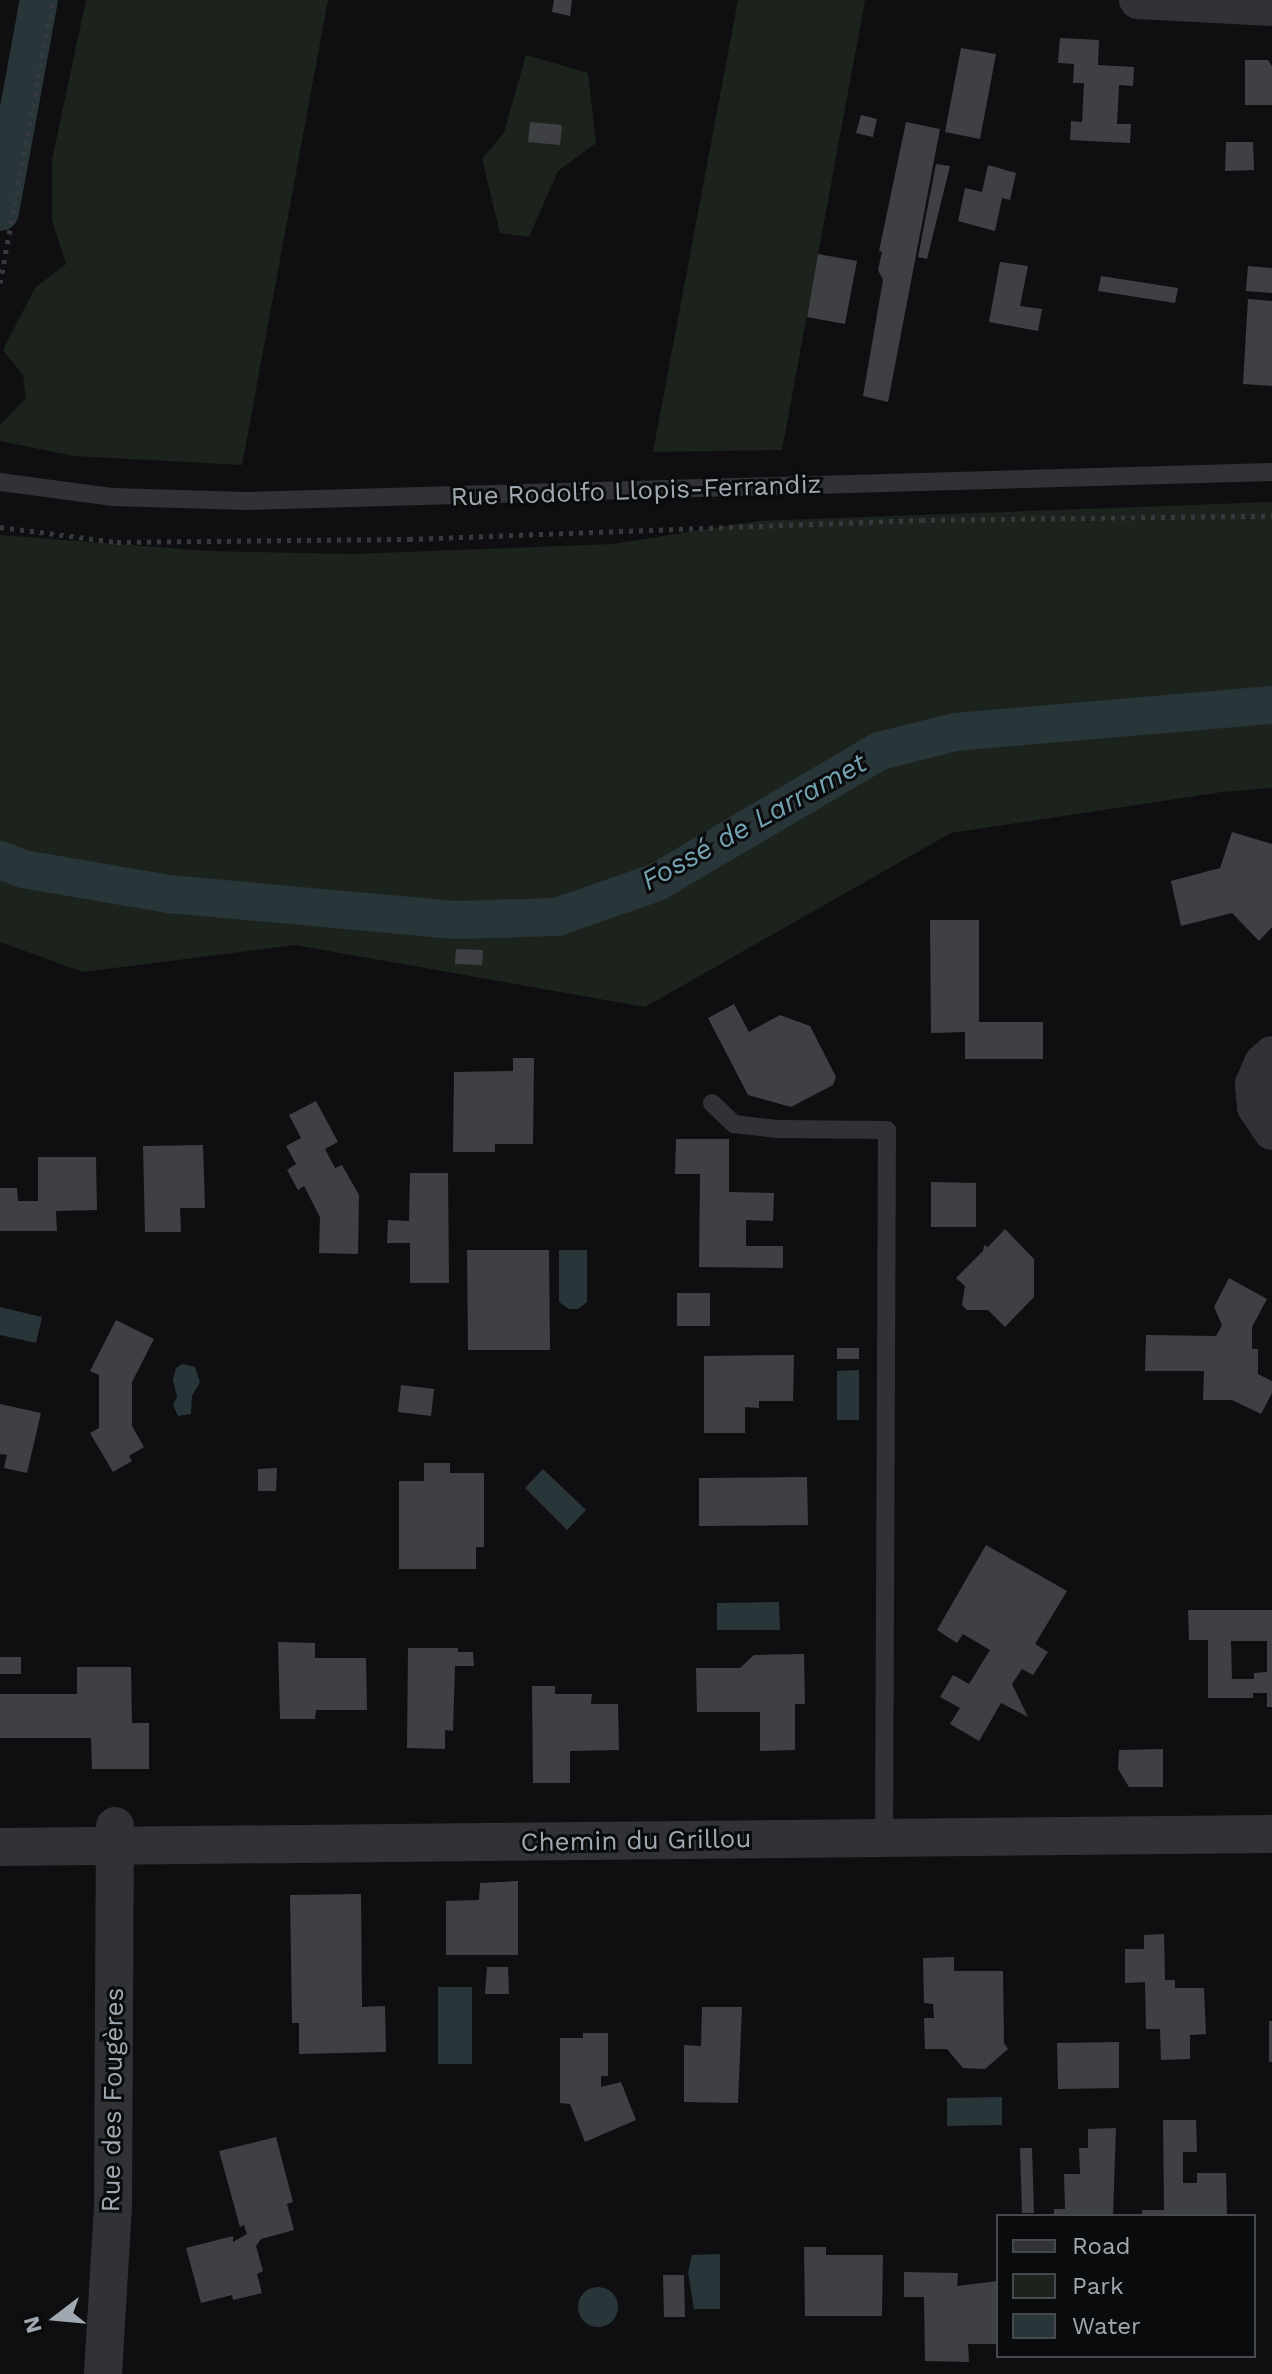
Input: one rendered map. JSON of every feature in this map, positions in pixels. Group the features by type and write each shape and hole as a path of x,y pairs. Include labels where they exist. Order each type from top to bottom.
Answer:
{"street":[{"path":"1138,0 1186,5 1272,7"},
{"path":"1272,1055 1263,1063 1254,1084 1256,1107 1272,1131"},
{"name":"Chemin du Grillou","path":"0,1847 114,1836 884,1838 1272,1834"},
{"name":"Rue des Fougères","path":"103,2374 113,2205 114,1836"}],"lane":[{"name":"Rue Rodolfo Llopis-Ferrandiz","path":"0,482 113,497 246,501 1272,472"},
{"path":"712,1103 734,1124 777,1129 887,1130 884,1838"}],"path":[{"path":"0,283 53,0"},
{"path":"0,527 117,542 163,542 409,539 921,520 1272,516"}],"green space":[{"path":"86,0 328,0 242,465 74,456 0,441 0,425 26,398 23,375 3,350 35,288 66,264 52,220 52,160"},
{"path":"738,0 865,0 782,450 653,452"},
{"path":"526,55 588,73 596,143 558,171 529,237 500,233 482,159 504,133"},
{"path":"1272,502 1272,788 1222,792 951,833 645,1007 295,945 83,972 0,942 0,535 209,551 352,554 613,544 758,521"}],"water":[{"path":"559,1250 587,1250 587,1302 578,1309 569,1309 559,1302"},
{"path":"0,1307 42,1317 36,1343 0,1335"},
{"path":"182,1364 195,1367 200,1382 192,1396 191,1414 178,1416 173,1405 177,1397 173,1380 176,1368"},
{"path":"859,1370 859,1420 837,1420 837,1371"},
{"path":"543,1469 586,1510 567,1530 525,1488"},
{"path":"779,1602 780,1630 717,1630 717,1603"},
{"path":"438,1987 472,1987 472,2064 438,2064"},
{"path":"1002,2097 1002,2125 947,2126 947,2098"},
{"path":"720,2254 720,2309 694,2309 688,2272 692,2255"},
{"path":"598,2287 612,2293 618,2307 612,2321 598,2327 584,2321 578,2307 584,2293"}],"building":[{"path":"554,0 572,0 570,16 552,12"},
{"path":"1060,38 1099,40 1098,65 1134,67 1133,86 1119,85 1117,124 1131,124 1130,143 1070,140 1071,121 1082,122 1084,83 1073,83 1074,64 1058,63"},
{"path":"961,48 996,54 980,139 945,132"},
{"path":"1245,60 1268,60 1272,66 1272,105 1245,105"},
{"path":"861,115 877,119 873,137 856,133"},
{"path":"530,122 562,125 560,145 528,142"},
{"path":"906,122 940,129 888,402 863,396 883,280 878,270 882,252 879,251"},
{"path":"1226,142 1253,142 1254,170 1225,171"},
{"path":"936,164 950,166 927,259 918,257"},
{"path":"988,165 1016,173 1010,200 1002,198 995,231 958,221 965,188 982,192"},
{"path":"818,254 857,261 845,324 807,317"},
{"path":"1000,262 1028,266 1020,306 1042,309 1038,331 989,322"},
{"path":"1248,266 1272,268 1272,293 1246,291"},
{"path":"1101,276 1178,288 1175,303 1098,291"},
{"path":"1248,299 1272,301 1272,386 1243,384"},
{"path":"1232,832 1272,844 1272,927 1259,941 1232,913 1181,926 1171,881 1220,868"},
{"path":"930,920 979,920 979,1022 1043,1022 1043,1059 965,1059 965,1032 931,1033"},
{"path":"456,949 483,950 482,965 455,964"},
{"path":"734,1004 749,1032 780,1015 810,1026 836,1077 833,1085 791,1107 748,1095 708,1018"},
{"path":"513,1058 534,1058 533,1144 495,1144 495,1152 453,1152 454,1072 513,1071"},
{"path":"316,1101 338,1142 325,1149 335,1168 342,1165 359,1195 358,1254 319,1253 320,1217 304,1186 298,1190 287,1170 296,1164 286,1146 301,1138 289,1115"},
{"path":"676,1139 729,1139 729,1192 774,1193 773,1221 746,1220 746,1246 783,1246 783,1268 699,1267 700,1174 675,1174"},
{"path":"203,1145 205,1208 180,1208 181,1232 145,1232 143,1146"},
{"path":"38,1157 96,1157 97,1210 56,1211 57,1231 0,1231 0,1188 17,1188 18,1201 38,1201"},
{"path":"410,1173 448,1173 449,1283 410,1283 410,1243 387,1243 388,1220 409,1221"},
{"path":"931,1182 976,1183 976,1227 931,1227"},
{"path":"1005,1229 1034,1259 1034,1297 1005,1327 988,1310 967,1310 962,1305 965,1286 956,1278 983,1251 984,1245 988,1247"},
{"path":"467,1250 549,1250 550,1350 468,1350"},
{"path":"1229,1278 1267,1299 1252,1327 1252,1349 1258,1349 1258,1374 1272,1381 1272,1393 1261,1414 1232,1400 1203,1400 1204,1371 1145,1371 1146,1335 1216,1336 1222,1325 1214,1307"},
{"path":"677,1293 710,1293 710,1326 677,1326"},
{"path":"116,1320 154,1339 132,1382 132,1426 144,1447 129,1456 132,1461 113,1472 90,1433 99,1428 99,1375 90,1371"},
{"path":"837,1348 859,1348 859,1359 837,1359"},
{"path":"794,1355 793,1401 759,1401 759,1408 745,1407 745,1433 704,1433 704,1356"},
{"path":"401,1385 434,1389 431,1416 398,1412"},
{"path":"0,1404 41,1413 27,1473 4,1468 7,1455 0,1454"},
{"path":"424,1463 450,1463 450,1473 484,1473 484,1547 476,1547 476,1569 399,1569 399,1481 424,1481"},
{"path":"277,1468 276,1491 258,1491 258,1469"},
{"path":"807,1477 808,1525 699,1526 699,1478"},
{"path":"986,1545 1067,1591 1035,1644 1048,1652 1033,1675 1022,1669 1012,1684 1028,1717 1001,1703 979,1741 950,1724 960,1708 940,1697 953,1675 969,1684 990,1650 963,1634 957,1643 937,1630"},
{"path":"1188,1610 1272,1610 1272,1707 1267,1707 1267,1693 1253,1693 1253,1698 1208,1698 1208,1640 1189,1640","holes":["1231,1641 1267,1641 1267,1672 1254,1673 1254,1679 1232,1679"]},
{"path":"278,1642 315,1643 315,1658 366,1658 367,1710 316,1710 315,1719 280,1719"},
{"path":"408,1648 458,1648 458,1652 473,1652 474,1666 455,1666 453,1731 445,1730 445,1749 407,1748"},
{"path":"804,1654 805,1704 795,1704 795,1750 760,1751 760,1712 697,1712 696,1668 740,1668 754,1655"},
{"path":"0,1657 21,1657 21,1674 0,1674"},
{"path":"77,1667 131,1667 132,1723 149,1723 149,1769 92,1769 91,1738 0,1738 0,1694 77,1694"},
{"path":"532,1686 555,1686 555,1694 592,1694 591,1704 618,1704 619,1750 570,1751 570,1783 533,1783"},
{"path":"1163,1749 1163,1787 1129,1787 1118,1769 1119,1750"},
{"path":"518,1881 518,1955 446,1955 446,1901 479,1900 480,1883"},
{"path":"361,1894 362,2007 385,2006 386,2052 299,2054 299,2023 292,2023 290,1895"},
{"path":"1164,1934 1165,1980 1175,1980 1175,1988 1204,1988 1206,2034 1190,2035 1190,2059 1161,2060 1160,2029 1146,2029 1145,1982 1125,1983 1125,1949 1144,1949 1144,1935"},
{"path":"954,1957 954,1971 1003,1971 1004,2043 1008,2049 985,2069 963,2068 947,2049 925,2049 924,2018 934,2018 933,2004 924,2003 923,1958"},
{"path":"487,1967 508,1967 509,1994 485,1994"},
{"path":"702,2007 742,2007 738,2103 684,2102 684,2045 701,2046"},
{"path":"1269,2021 1272,2021 1272,2062 1269,2062"},
{"path":"583,2033 608,2033 608,2076 601,2076 601,2087 621,2082 636,2120 585,2142 570,2104 560,2103 560,2038 583,2038"},
{"path":"1119,2042 1119,2088 1058,2089 1057,2043"},
{"path":"1163,2120 1196,2120 1197,2152 1183,2152 1183,2183 1197,2183 1197,2173 1226,2173 1227,2214 1142,2214 1142,2210 1164,2210"},
{"path":"1116,2128 1113,2214 1054,2214 1054,2209 1065,2209 1064,2174 1080,2174 1079,2148 1088,2148 1088,2129"},
{"path":"276,2137 293,2202 287,2204 294,2230 261,2239 256,2246 263,2271 257,2274 262,2293 233,2300 232,2295 201,2303 186,2248 233,2236 233,2242 247,2234 244,2225 240,2227 219,2151"},
{"path":"1020,2148 1032,2148 1034,2213 1022,2213"},
{"path":"804,2247 826,2247 826,2255 883,2255 882,2316 805,2316"},
{"path":"904,2272 958,2273 957,2286 996,2281 996,2344 968,2344 969,2362 925,2361 924,2297 904,2297"},
{"path":"663,2275 684,2275 685,2317 664,2317"}],"waterway":[{"path":"0,212 39,0"},
{"name":"Fossé de Larramet","path":"0,860 23,869 169,894 455,920 557,917 657,882 879,751 955,732 1272,705"}]}
